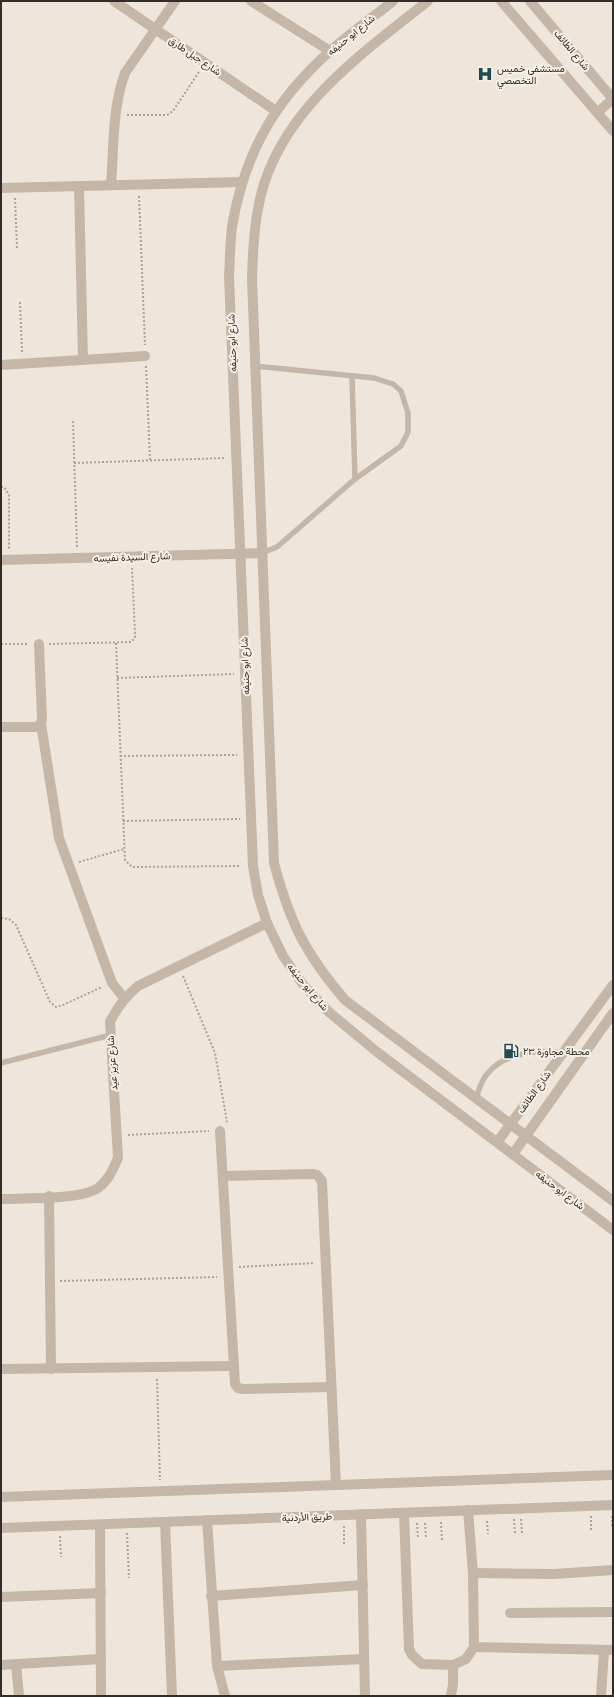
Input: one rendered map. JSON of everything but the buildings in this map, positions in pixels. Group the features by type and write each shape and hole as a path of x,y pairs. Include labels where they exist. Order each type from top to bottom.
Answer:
{"street":[{"name":"شارع جبل طارق","path":"114,1 276,111"},
{"path":"112,185 117,100 125,73 175,1"},
{"path":"251,1 330,51"},
{"name":"شارع ابو حنيفه","path":"393,1 330,51 306,75 276,111 253,151 242,182 232,228 229,276 252,866 258,895 267,923 283,956 304,986 330,1013 377,1052 498,1141 613,1230"},
{"name":"شارع ابو حنيفه","path":"428,1 371,46 318,95 292,129 274,160 260,198 253,237 252,278 274,863 284,901 299,937 320,970 345,1000 613,1201"},
{"name":"شارع الطائف","path":"501,1 613,131"},
{"name":"شارع الطائف","path":"530,1 613,99"},
{"path":"598,112 613,99"},
{"path":"1,188 242,182"},
{"path":"79,186 83,360"},
{"path":"1,365 145,356"},
{"name":"شارع السيدة نفيسه","path":"5,560 262,553"},
{"path":"39,644 41,724 55,824 112,983 124,998"},
{"path":"1,728 36,727 41,724"},
{"name":"شارع عزيز عيد","path":"1,1199 83,1195 98,1188 109,1177 118,1158 110,1022 116,1009 124,998 138,986 267,923"},
{"name":"شارع الطائف","path":"498,1141 613,985"},
{"name":"شارع الطائف","path":"513,1154 613,1013"},
{"path":"220,1131 235,1384 238,1388 243,1389 331,1387"},
{"path":"222,1176 317,1175 322,1181 336,1485"},
{"path":"49,1196 50,1369"},
{"path":"1,1369 234,1366"},
{"path":"1,1497 613,1475"},
{"name":"طريق الأردنية","path":"1,1528 613,1505"},
{"path":"404,1513 409,1649 412,1655 422,1664 452,1665 466,1659 474,1646 473,1573 468,1510"},
{"path":"361,1514 365,1696"},
{"path":"207,1520 211,1596 217,1666 225,1696"},
{"path":"165,1522 172,1696"},
{"path":"100,1524 101,1696"},
{"path":"473,1573 554,1574 613,1570"},
{"path":"211,1596 363,1585"},
{"path":"1,1597 101,1593"},
{"path":"510,1613 613,1612"},
{"path":"474,1646 608,1650 601,1696"},
{"path":"1,1665 101,1659"},
{"path":"217,1666 364,1659"},
{"path":"16,1664 19,1696"},
{"path":"451,1696 453,1684 452,1665"}],"lane":[{"path":"255,366 374,378 393,384 401,391 408,413 409,425 406,438 401,446 355,479 289,538 277,547 262,553"},
{"path":"352,376 355,479"},
{"path":"1,1063 111,1034"},
{"path":"476,1098 482,1082 488,1072 504,1061 541,1051 563,1053"}],"path":[{"path":"116,115 167,115 173,111 205,63"},
{"path":"138,184 150,460"},
{"path":"15,188 17,249"},
{"path":"20,302 23,364"},
{"path":"73,421 77,558"},
{"path":"74,463 236,458"},
{"path":"1,487 4,487 9,495 5,560"},
{"path":"1,644 131,642 135,638 132,557"},
{"path":"116,643 124,860 132,868 252,866"},
{"path":"117,678 245,673"},
{"path":"120,756 248,754"},
{"path":"123,821 251,819"},
{"path":"69,865 124,848"},
{"path":"1,918 9,919 16,925 50,1002 56,1007 64,1005 112,983"},
{"path":"117,1136 220,1131 225,1127 227,1122 215,1053 179,966"},
{"path":"50,1281 228,1273 326,1262"},
{"path":"156,1367 161,1491"},
{"path":"521,1508 522,1534"},
{"path":"441,1511 442,1541"},
{"path":"424,1512 426,1538"},
{"path":"344,1515 344,1544"},
{"path":"127,1524 129,1578"},
{"path":"60,1526 61,1557"}],"place":[{"name":"مستشفى خميس التخصصي","path":"485,74"},
{"name":"محطة مجاورة ٢٣","path":"511,1051"}]}
